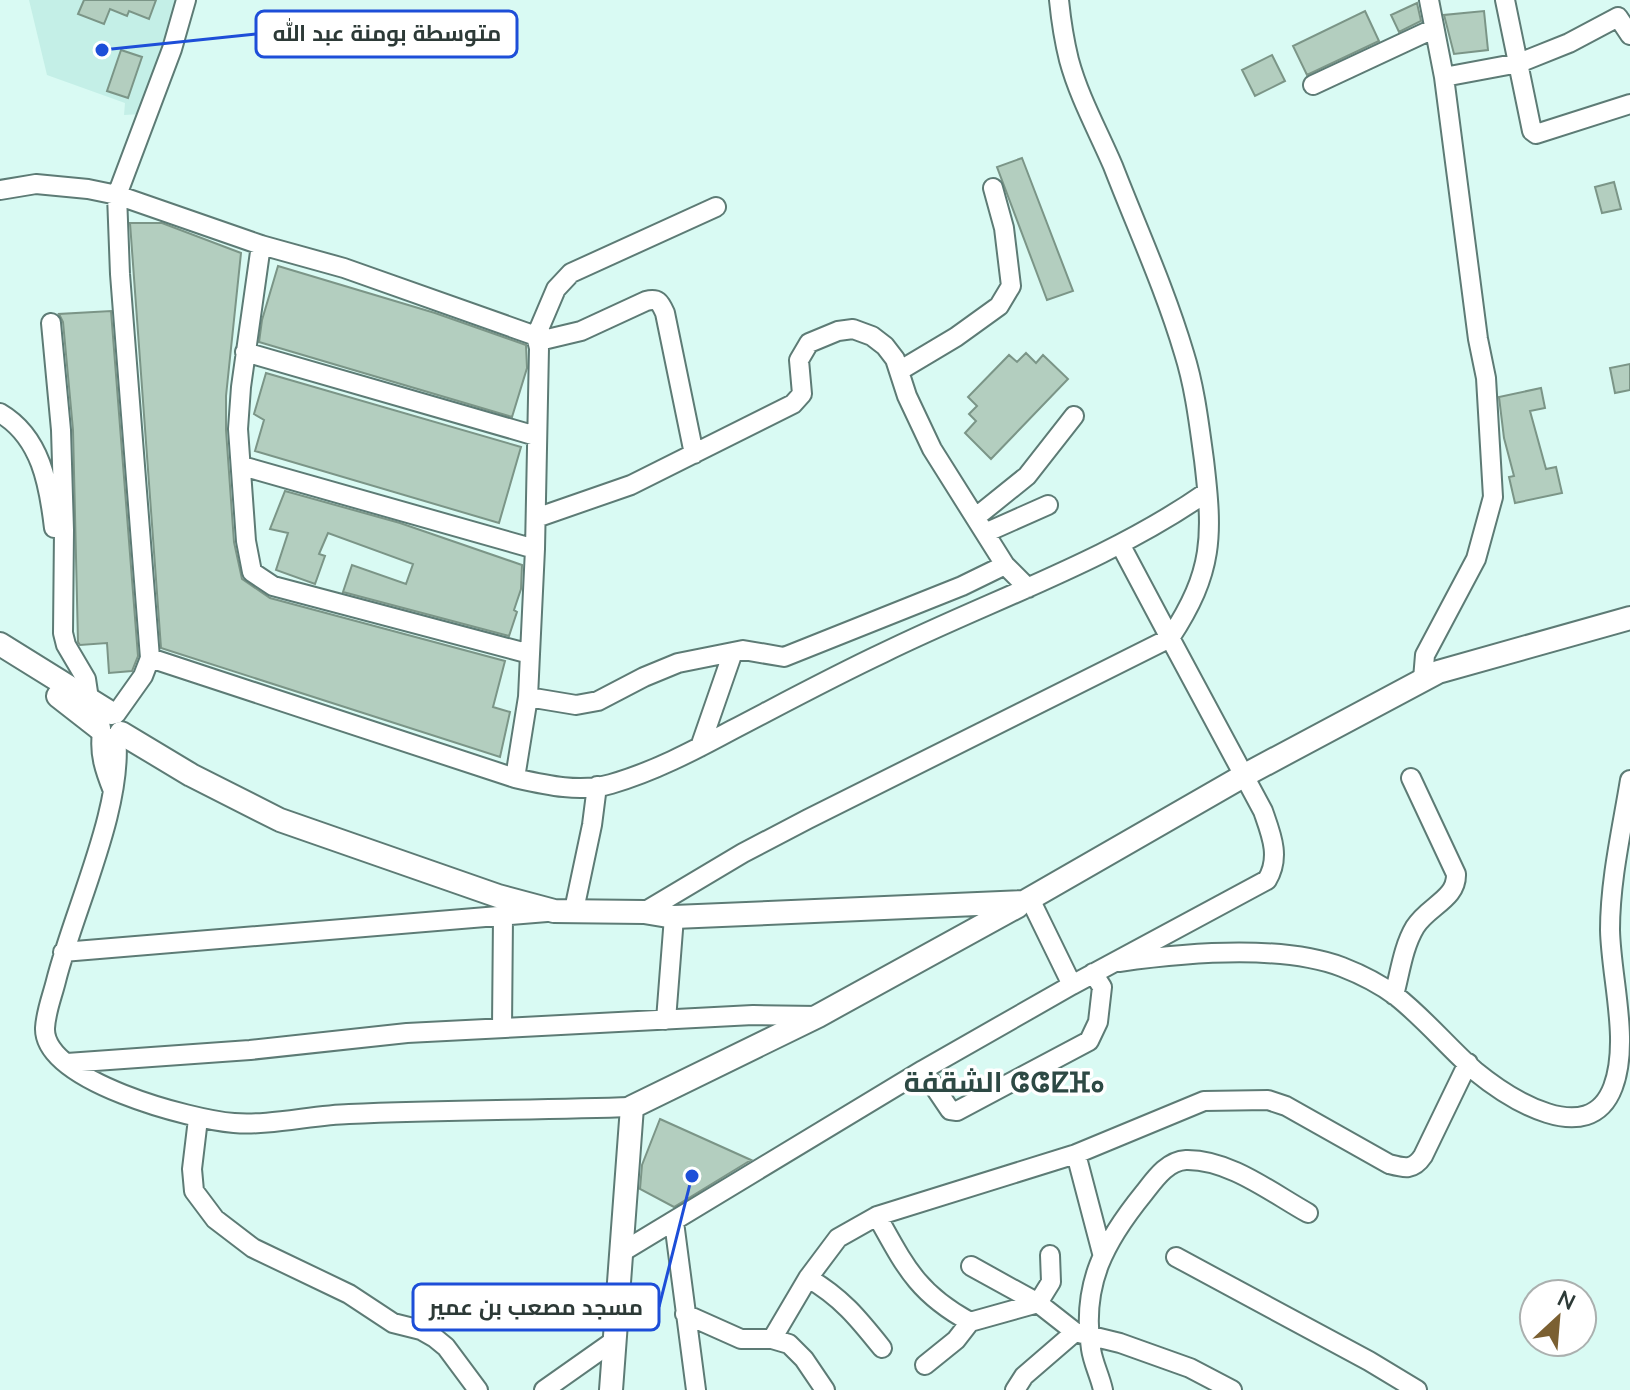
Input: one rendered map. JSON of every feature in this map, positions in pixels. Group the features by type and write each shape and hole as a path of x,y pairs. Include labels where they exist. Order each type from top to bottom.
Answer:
{"main road":[{"path":"611,1390 632,1107 818,1016 1245,775 1423,679 1438,672 1630,618"},
{"path":"0,644 89,699 111,726"},
{"path":"0,658 191,775 280,820 498,896 564,911 644,912 674,917 1027,900"}],"street":[{"path":"186,0 172,49 117,195 119,261 150,658 138,685 111,726 117,773 104,826 47,1012 45,1032 49,1046 67,1063 112,1091 198,1119 237,1124 346,1114 632,1107"},
{"path":"644,912 743,853 808,819 1170,638 1183,617 1207,558 1210,533 1197,409 1185,354 1128,203 1068,59 1059,0"},
{"path":"1423,679 1425,655 1476,559 1493,497 1486,378 1478,339 1444,77 1429,0"},
{"path":"1505,0 1532,131 1536,134 1630,104"},
{"path":"1444,77 1519,63 1569,43 1618,17 1630,35"},
{"path":"1313,85 1433,29"},
{"path":"0,190 36,184 117,195 261,245 432,297 466,314 501,323 537,339 581,331 655,299 660,301 665,313 694,454"},
{"path":"899,371 956,337 999,306 1011,286 1004,228 993,188"},
{"path":"515,778 528,697 536,518 537,339 556,289 571,273 716,207"},
{"path":"261,245 245,352 238,429 252,572 273,586 530,654"},
{"path":"51,323 61,430 63,633 66,645 86,679 89,699"},
{"path":"536,518 631,485 798,400 802,394 799,360 804,349 809,343 838,331 853,329 872,336 895,359 907,396 932,449 1005,565 1028,588"},
{"path":"245,352 536,436"},
{"path":"0,413 16,423 31,442 45,477 63,582"},
{"path":"980,525 1027,476 1074,416"},
{"path":"242,466 535,549"},
{"path":"150,658 515,778 549,785 597,786 640,773 700,747 884,652 1120,544 1207,492"},
{"path":"980,525 1048,505"},
{"path":"622,1252 923,1070 1111,963 1267,880 1275,861 1272,838 1263,811 1120,544"},
{"path":"528,697 576,705 598,701 663,668 733,652 752,651 784,657 795,654 962,586 1005,565"},
{"path":"700,747 733,652"},
{"path":"1394,995 1407,946 1416,926 1433,907 1452,893 1457,884 1456,874 1411,778"},
{"path":"1111,963 1202,954 1295,957 1338,966 1394,995 1468,1063 1525,1104 1552,1115 1575,1119 1592,1113 1605,1102 1617,1074 1623,992 1612,962 1611,905 1630,780"},
{"path":"63,952 564,911 592,825 597,786"},
{"path":"1027,900 1072,985"},
{"path":"502,1028 503,917"},
{"path":"666,1020 674,917"},
{"path":"923,1070 950,1110 957,1111 1089,1041 1098,1022 1102,987 1093,973"},
{"path":"67,1063 250,1050 407,1033 753,1015 818,1016"},
{"path":"772,1339 808,1278 838,1238 855,1226 877,1216 1076,1154 1204,1101 1242,1098 1268,1100 1286,1106 1389,1164 1412,1168 1423,1156 1468,1063"},
{"path":"198,1119 192,1169 194,1191 215,1219 266,1255 349,1294 393,1323 421,1330 435,1338 446,1347 478,1390"},
{"path":"1076,1154 1102,1253"},
{"path":"1103,1390 1082,1333 1092,1285 1102,1253 1113,1234 1166,1167 1182,1160 1201,1161 1233,1171 1308,1213"},
{"path":"877,1216 902,1261 926,1293 970,1322"},
{"path":"674,1222 696,1390"},
{"path":"925,1365 956,1340 970,1322 1038,1303 1046,1295 1051,1282 1050,1255"},
{"path":"1176,1257 1417,1390"},
{"path":"971,1266 1038,1303 1082,1333 1190,1368 1232,1390"},
{"path":"808,1278 850,1308 882,1348"},
{"path":"685,1314 741,1339 772,1339 789,1344 804,1359 825,1390"},
{"path":"1015,1390 1024,1376 1082,1333"},
{"path":"544,1390 615,1340"}],"shaded area":[{"path":"29,0 177,0 142,114 124,115 125,103 47,75"}],"building":[{"path":"84,0 156,0 149,19 129,11 127,16 110,9 104,24 78,14"},
{"path":"1417,3 1421,21 1399,32 1391,15"},
{"path":"1365,11 1379,41 1307,75 1293,46"},
{"path":"1484,11 1488,50 1454,54 1444,15"},
{"path":"121,50 142,57 128,98 107,91"},
{"path":"1272,55 1285,81 1255,96 1242,70"},
{"path":"1022,158 1073,291 1047,300 997,167"},
{"path":"1614,182 1621,209 1602,213 1595,187"},
{"path":"130,223 162,223 241,253 226,396 226,430 234,542 242,579 270,598 505,661 493,707 510,712 500,757 161,648"},
{"path":"278,266 435,313 526,345 527,368 512,417 259,342 262,320"},
{"path":"111,311 138,656 132,671 109,673 107,643 80,645 78,642 73,430 63,322 59,314"},
{"path":"1026,353 1036,363 1043,355 1068,379 991,459 965,433 976,421 969,414 977,406 968,397 1009,355 1017,362"},
{"path":"1630,364 1630,390 1615,393 1610,368"},
{"path":"266,373 521,447 499,523 255,451 264,420 254,414"},
{"path":"1541,388 1545,408 1530,411 1546,469 1556,467 1562,493 1515,503 1509,477 1514,476 1504,438 1499,397"},
{"path":"285,491 400,523 522,565 521,589 514,610 517,612 509,636 343,592 352,565 406,584 413,564 328,533 319,554 325,556 315,584 276,570 288,533 270,529"},
{"path":"660,1119 751,1160 674,1207 640,1189 642,1165"}],"place":[{"name":"متوسطة بومنة عبد الله","path":"102,50"},
{"name":"مسجد مصعب بن عمير","path":"692,1176"}],"district":[{"name":"الشقفة ⵛⵛⵇⴼⴰ","path":"1004,1083"}]}
